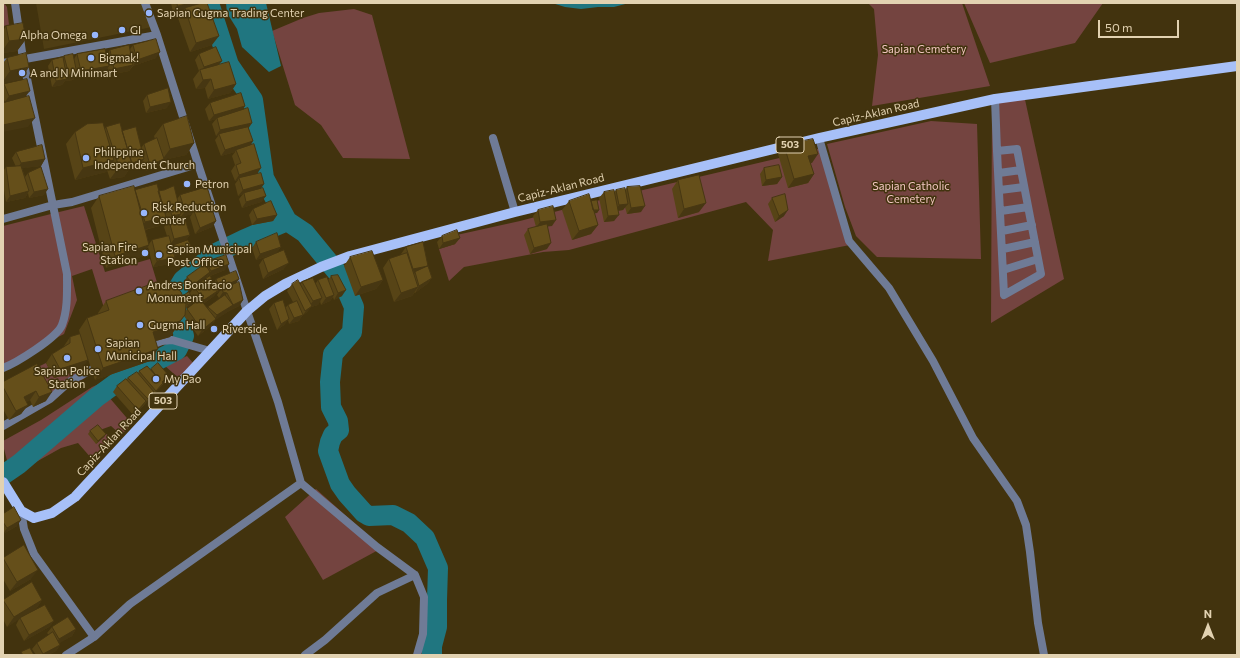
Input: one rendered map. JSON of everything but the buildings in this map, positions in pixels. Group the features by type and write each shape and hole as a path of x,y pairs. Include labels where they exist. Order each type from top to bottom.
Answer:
{"main road":[{"name":"Capiz-Aklan Road","path":"21,511 34,518 52,513 75,497 247,311 265,296 285,284 321,267 350,256 515,212 819,138 994,99 1237,66"},
{"path":"3,482 21,511"}],"street":[{"path":"3,368 12,364 50,339 62,327 67,304 67,274 23,60 15,3"},
{"path":"145,3 157,35 220,231 278,402 301,483 377,547 415,574 424,597 423,634 417,655"},
{"path":"3,64 157,35"},
{"path":"994,99 997,151 1000,190 1004,295 1041,274 1016,149 997,151"},
{"path":"493,138 515,212"},
{"path":"819,138 849,241 889,288 933,361 973,438 1017,501 1026,526 1038,623 1044,655"},
{"path":"3,219 53,205 72,202 198,164"},
{"path":"999,173 1021,170"},
{"path":"1000,190 1024,187"},
{"path":"1001,211 1028,207"},
{"path":"1002,231 1032,225"},
{"path":"1003,249 1035,242"},
{"path":"1003,270 1038,259"},
{"path":"140,350 162,341 172,340 210,351"},
{"path":"3,426 50,399 76,378 95,367 110,361"},
{"path":"66,655 94,637 130,604 301,483"},
{"path":"21,511 24,528 34,554 94,637"},
{"path":"305,655 325,640 377,593 415,574"}],"shaded area":[{"path":"36,3 150,3 157,26 44,49"}],"green space":[{"path":"3,3 7,7 9,25 3,26"},
{"name":"Sapian Cemetery","path":"868,3 962,3 990,86 872,106 878,55 874,9"},
{"path":"964,3 1103,3 1075,43 990,63"},
{"path":"354,9 372,15 410,159 343,158 321,125 295,105 272,31 319,13"},
{"path":"1024,95 1064,279 991,323 992,100"},
{"name":"Sapian Catholic Cemetery","path":"931,121 977,124 981,259 877,257 856,236 845,207 827,144"},
{"path":"822,148 850,245 768,261 773,230 746,202 569,250 543,252 464,267 449,281 439,249 455,244 452,236"},
{"path":"84,206 105,272 150,259 159,289 104,308 92,269 72,276 77,300 64,334 3,365 3,226"},
{"path":"187,356 194,364 181,380 165,366"},
{"path":"46,363 54,378 82,369 85,378 46,401 3,384"},
{"path":"117,376 117,386 108,396 132,424 121,435 111,426 100,430 112,439 92,459 78,443 61,448 11,476 3,441 41,420 92,387"},
{"path":"316,489 382,548 323,580 285,517"}],"water":[{"path":"226,3 266,3 281,66 269,72 242,47 237,29 227,13"},
{"path":"552,3 629,3 614,7 581,9 565,7"}],"waterway":[{"path":"209,3 229,65 253,100 264,178 287,221 305,233 341,277 354,307 352,332 333,354 330,382 331,407 338,421 339,430 333,435 328,451 340,484 364,513 369,516 393,515 409,523 425,538 438,568 437,627 432,646 432,655"},
{"path":"3,475 19,464 97,397 123,378 177,350 184,336 174,295 183,280 216,253 287,221"}],"place":[{"name":"Sapian Gugma Trading Center","path":"149,13"},
{"name":"GI","path":"122,30"},
{"name":"Alpha Omega","path":"95,35"},
{"name":"Bigmak!","path":"91,58"},
{"name":"A and N Minimart","path":"22,73"},
{"name":"Philippine Independent Church","path":"86,158"},
{"name":"Petron","path":"187,184"},
{"name":"Risk Reduction Center","path":"144,213"},
{"name":"Sapian Fire Station","path":"145,253"},
{"name":"Sapian Municipal Post Office","path":"159,255"},
{"name":"Andres Bonifacio Monument","path":"139,291"},
{"name":"Gugma Hall","path":"140,325"},
{"name":"Riverside","path":"214,329"},
{"name":"Sapian Municipal Hall","path":"98,349"},
{"name":"Sapian Police Station","path":"67,358"},
{"name":"My Pao","path":"156,379"}]}
